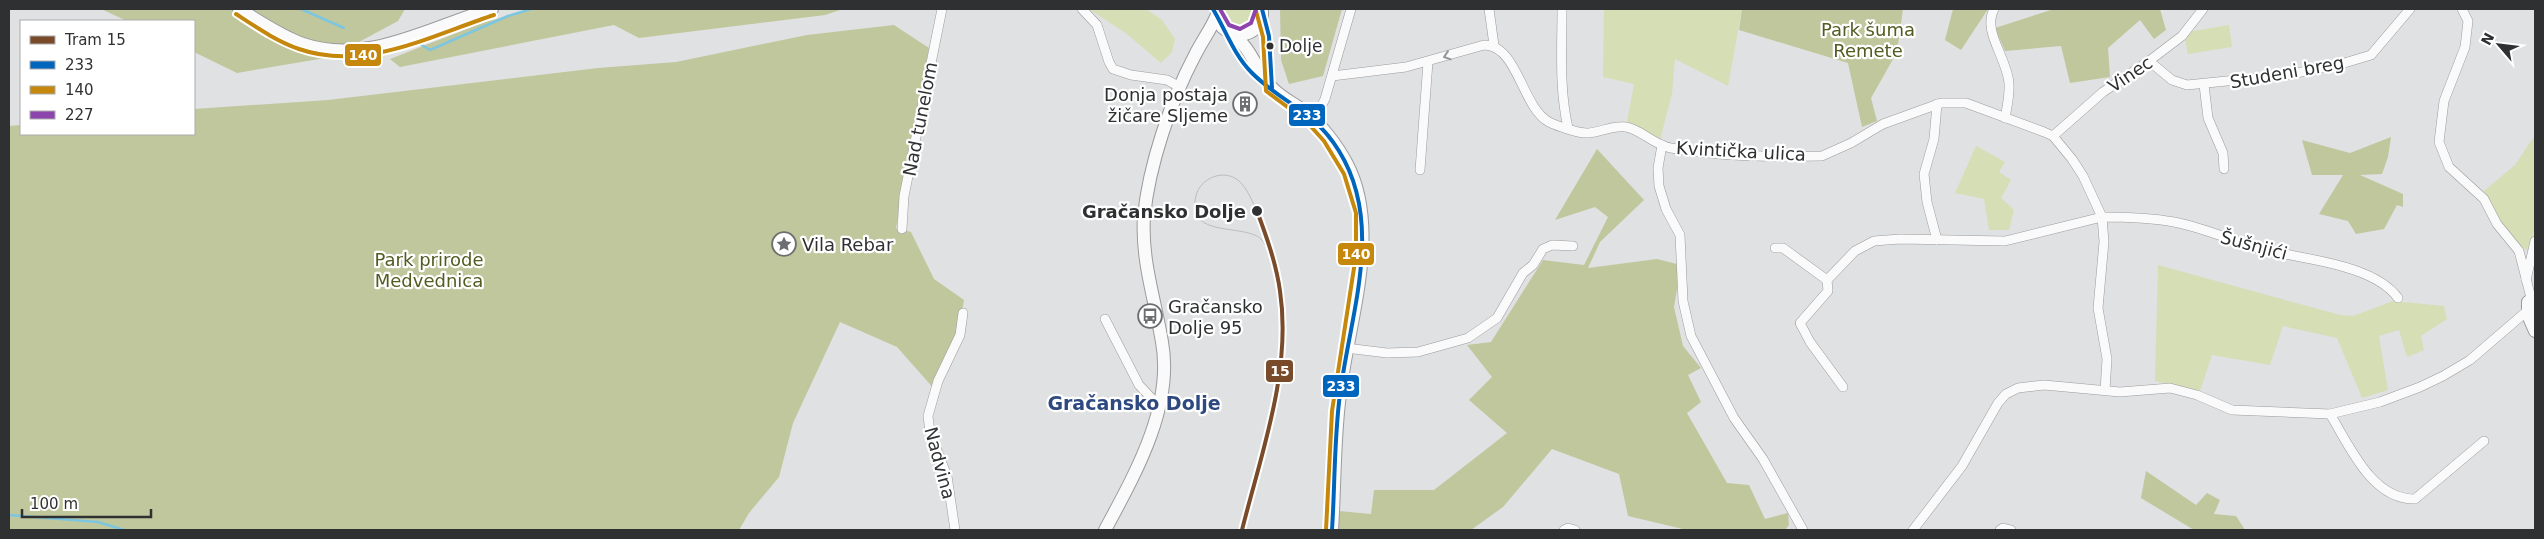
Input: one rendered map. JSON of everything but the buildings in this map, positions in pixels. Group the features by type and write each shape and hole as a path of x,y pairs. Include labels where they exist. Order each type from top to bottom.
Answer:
{"main road":[{"path":"239,9 303,44 316,47 362,50 405,40 492,9"},
{"path":"1262,9 1254,42 1256,61 1261,73 1272,88 1314,120 1346,162 1362,212 1362,255 1346,348 1338,411 1332,530"},
{"path":"1218,12 1219,23 1231,33 1256,61"},
{"path":"1105,530 1131,485 1146,451 1163,381 1164,354 1143,249 1144,214 1168,113 1218,12"},
{"path":"1201,44 1219,31 1242,35 1256,29"},
{"path":"2533,298 2527,311 2535,331"}],"street":[{"name":"Nad tunelom","path":"902,229 904,196 942,9"},
{"path":"1082,9 1097,25 1113,69 1132,76 1166,80 1180,87"},
{"path":"1314,120 1325,98 1351,9"},
{"path":"1332,76 1406,67 1484,45 1494,45 1488,9"},
{"path":"1562,9 1561,77 1563,106 1568,128"},
{"path":"1994,9 1989,23 1990,31 2003,58 2009,84 2005,118"},
{"name":"Vinec","path":"2053,136 2103,92 2182,36 2203,9"},
{"name":"Studeni breg","path":"2149,61 2178,84 2204,85 2286,75 2341,64 2371,55 2410,9"},
{"path":"2462,9 2468,21 2465,47 2444,101 2439,142 2449,167 2484,199 2497,224 2519,251 2526,281 2533,298"},
{"name":"Kvintička ulica","path":"1494,45 1500,50 1520,79 1539,116 1550,123 1577,132 1589,133 1615,127 1626,127 1662,145 1722,153 1822,156 1851,143 1883,124 1937,104 1957,101 2053,136"},
{"path":"1420,170 1428,62"},
{"path":"2204,85 2208,118 2223,153 2224,169"},
{"path":"1937,104 1934,139 1924,174 1927,202 1937,240"},
{"path":"2053,136 2083,176 2102,217 2104,242 2098,308 2107,359 2105,390"},
{"path":"1662,145 1658,168 1659,186 1666,209 1680,235 1683,301 1691,336 1734,418 1763,458 1803,530"},
{"name":"Šušnjići","path":"1827,280 1856,251 1874,241 2005,241 2102,217 2174,222 2254,247 2338,264 2384,284 2398,298"},
{"path":"2526,281 2535,241"},
{"path":"1346,348 1387,353 1418,352 1468,338 1497,318 1523,273 1533,265 1544,248 1552,245 1573,246"},
{"path":"1774,248 1784,248 1827,280 1828,291 1800,323 1810,342 1843,387"},
{"path":"1914,530 1962,466 1991,414 2006,394 2018,388 2032,385 2120,392 2170,388 2197,395 2232,410 2330,414 2380,402 2420,388 2443,376 2470,360 2527,311"},
{"name":"Nadvina","path":"955,530 946,476 930,432 928,416 938,381 960,335 963,313"},
{"path":"1105,319 1139,385 1158,405"},
{"path":"2330,414 2370,477 2384,489 2408,499 2415,499 2484,441"},
{"path":"1564,530 1568,528 1575,530"},
{"path":"2000,530 2003,528 2011,530"}],"green space":[{"path":"101,9 405,9 398,21 331,57 237,73 195,52 195,20 125,20"},
{"path":"534,9 843,9 825,15 639,38 614,25 400,67 390,59 482,23"},
{"path":"1089,9 1146,9 1162,20 1175,39 1172,52 1161,63 1127,34"},
{"path":"1225,9 1255,9 1255,17 1252,23 1239,29 1226,22"},
{"path":"1280,9 1342,9 1323,76 1289,84 1281,60"},
{"path":"1604,9 1742,9 1728,86 1675,59 1672,94 1660,140 1627,122 1634,84 1603,77"},
{"name":"Park šuma Remete","path":"1742,9 1903,9 1897,52 1871,98 1877,121 1862,127 1848,63 1739,30"},
{"name":"Park šuma Remete","path":"1953,9 1988,9 1961,50 1945,40"},
{"path":"2054,9 2160,9 2166,30 2154,39 2140,20 2108,48 2110,77 2070,83 2061,46 2005,51 1995,28"},
{"name":"Park prirode Medvednica","path":"894,25 929,48 896,228 911,232 934,279 964,300 958,337 936,391 897,347 840,322 793,423 779,477 749,513 739,530 9,530 9,126 20,125 20,135 195,135 195,109 328,100 598,68 676,62 807,35"},
{"path":"2229,25 2232,47 2188,54 2184,35 2187,32"},
{"path":"1263,28 1266,36 1266,66 1264,67 1259,42"},
{"path":"2535,135 2535,224 2530,252 2508,233 2484,191 2515,165"},
{"path":"2391,137 2388,157 2382,174 2360,175 2403,194 2403,207 2397,205 2384,229 2356,234 2348,221 2319,214 2343,175 2312,175 2302,140 2350,153"},
{"path":"1976,146 2005,162 1999,172 2011,180 2001,198 2014,210 2009,230 1989,230 1984,199 1955,193"},
{"path":"1597,149 1644,200 1600,242 1588,268 1657,259 1681,265 1674,307 1683,346 1701,368 1688,375 1701,402 1687,413 1727,483 1749,485 1765,519 1788,513 1789,525 1785,530 1687,530 1628,516 1619,474 1552,449 1503,507 1471,530 1339,530 1339,511 1371,514 1374,490 1434,490 1507,433 1469,400 1492,377 1467,345 1491,342 1543,260 1584,265 1608,217 1595,207 1555,220"},
{"path":"2158,265 2340,315 2353,316 2393,301 2444,306 2447,319 2421,336 2424,350 2407,357 2399,330 2379,336 2388,390 2362,398 2337,338 2283,326 2270,365 2212,355 2200,391 2155,381"},
{"path":"2146,471 2196,505 2207,493 2220,500 2214,514 2236,516 2245,530 2194,530 2141,498"}],"waterway":[{"path":"301,9 344,28"},
{"path":"415,41 430,50 508,16 531,9"},
{"path":"9,515 98,522 124,530"}],"tram line":[{"path":"1257,211 1242,184 1227,175 1220,175 1207,180 1202,184 1196,196 1195,210 1199,219 1218,228 1253,234 1261,239 1268,250 1273,271"},
{"name":"15","path":"1242,530 1273,412 1282,351 1283,321 1280,291 1271,251 1257,211"}],"transit line":[{"name":"233","path":"1213,9 1235,51 1252,73 1319,125 1329,137 1339,151 1353,179 1360,209 1362,239 1360,270 1338,411 1332,530"},
{"name":"227","path":"1220,9 1229,25 1240,29 1251,23 1256,9"},
{"name":"233","path":"1262,9 1269,36 1272,88"},
{"name":"140","path":"1256,11 1263,37 1266,91 1305,120 1324,141 1344,174 1356,213 1356,255 1332,411 1326,530"},
{"name":"140","path":"236,14 274,38 299,49 324,55 349,56 373,54 398,48 494,15"}],"place":[{"name":"Dolje","path":"1270,46"},
{"name":"Donja postaja žičare Sljeme","path":"1245,104"},
{"name":"Gračansko Dolje","path":"1257,211"},
{"name":"Vila Rebar","path":"784,244"},
{"name":"Gračansko Dolje 95","path":"1150,316"}],"district":[{"name":"Gračansko Dolje","path":"1134,403"}]}
